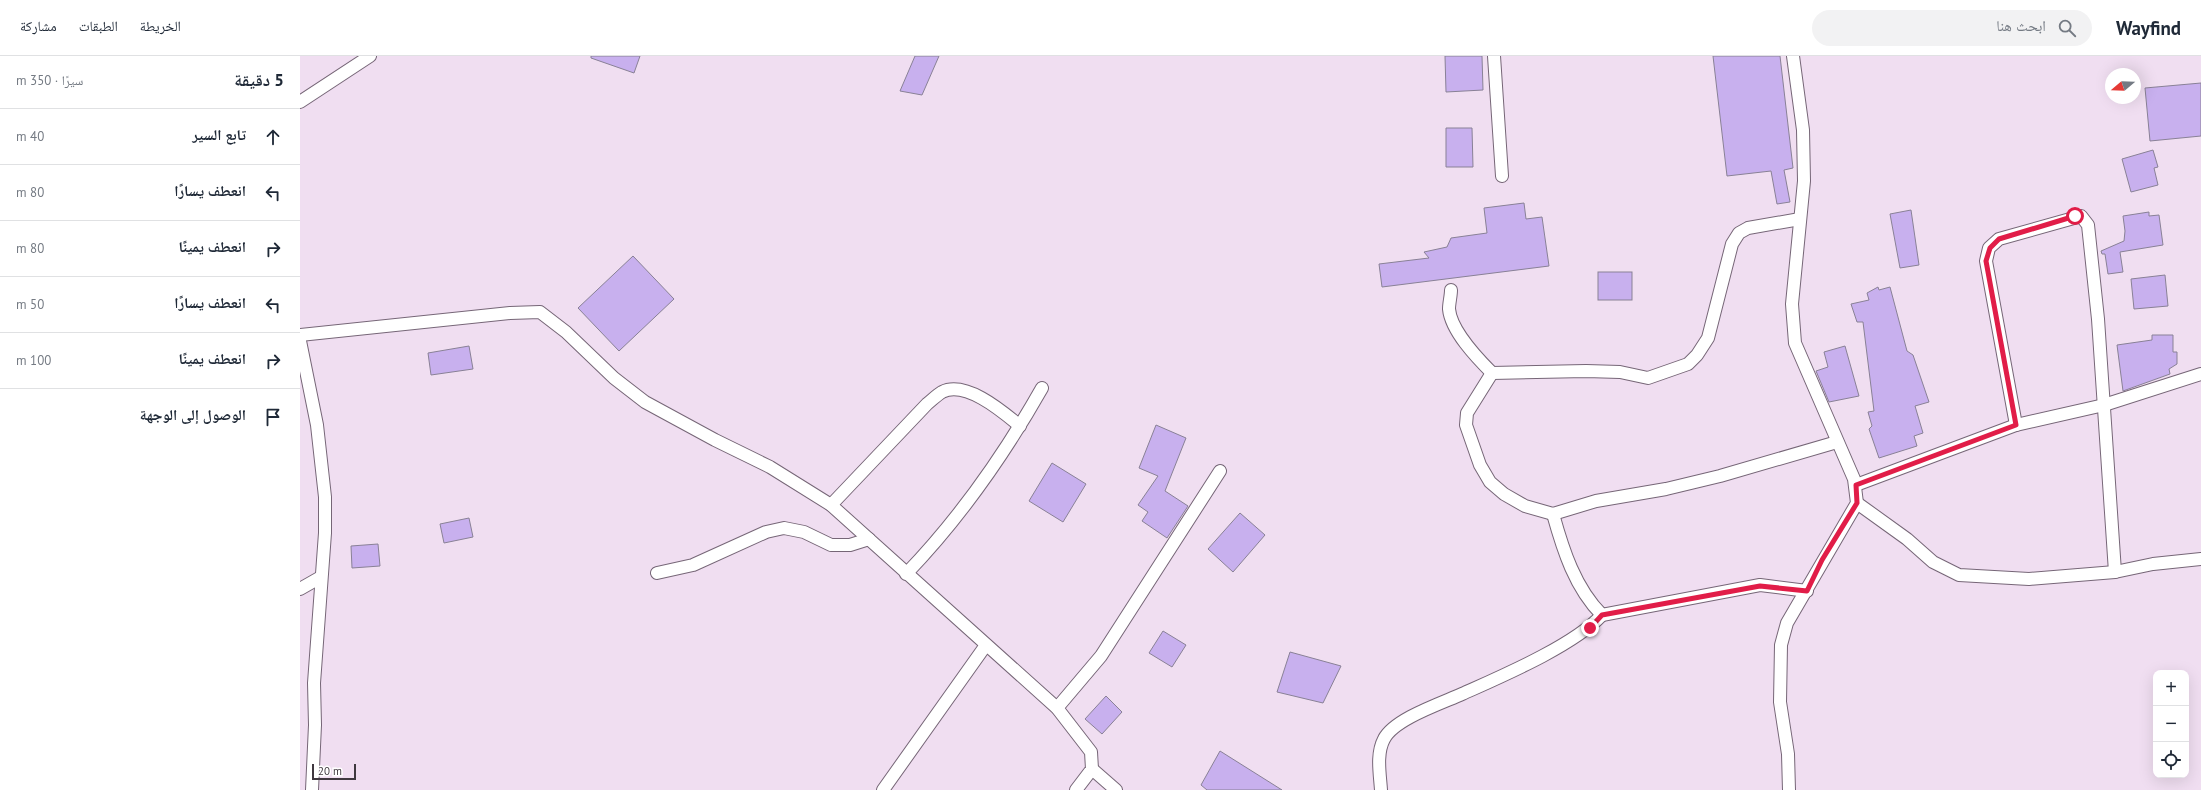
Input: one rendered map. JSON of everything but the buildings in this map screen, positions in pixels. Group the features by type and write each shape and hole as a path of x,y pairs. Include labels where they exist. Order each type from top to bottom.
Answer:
{"street":[{"path":"300,102 370,56"},
{"path":"1494,56 1502,176"},
{"path":"1789,790 1788,754 1780,702 1781,645 1787,622 1807,591 1822,560 1857,503 1856,485 1795,343 1792,304 1804,181 1802,130 1792,56"},
{"path":"2016,425 1986,261 1990,248 1999,239 2075,216 2081,216 2088,224 2098,318 2115,572"},
{"path":"1451,290 1449,310 1455,324 1465,344 1492,373 1586,371 1620,372 1648,378 1688,364 1697,355 1708,338 1732,244 1739,233 1748,228 1800,219"},
{"path":"300,335 510,313 540,312 566,332 614,378 645,402 715,440 770,467 831,505 906,574 1057,708 1092,752 1092,769 1076,790"},
{"path":"300,341 301,354 317,425 325,497 325,533 314,683 315,725 312,790"},
{"path":"1492,373 1467,413 1466,425 1480,466 1490,482 1504,494 1526,506 1553,514 1596,501 1666,489 1720,476 1837,442"},
{"path":"1856,485 2016,425 2104,405 2201,374"},
{"path":"906,574 937,542 1020,426 1042,388"},
{"path":"831,505 927,404 943,391 957,390 975,394 1020,426"},
{"path":"1057,708 1100,656 1220,471"},
{"path":"1857,503 1907,539 1933,562 1959,575 2029,579 2115,572 2153,564 2201,559"},
{"path":"1553,514 1564,553 1587,596 1602,615"},
{"path":"657,573 693,566 766,532 784,528 804,532 831,545 850,545 869,539"},
{"path":"300,589 321,577"},
{"path":"1381,790 1379,759 1384,739 1393,728 1410,718 1546,653 1590,628 1602,615 1760,586 1807,591"},
{"path":"883,790 986,645"},
{"path":"1092,769 1116,790"}],"route":[{"path":"1590,628 1602,615 1760,586 1807,591 1822,560 1857,503 1858,496 1856,485 2016,425 1986,261 1990,248 1999,239 2075,216"}]}
